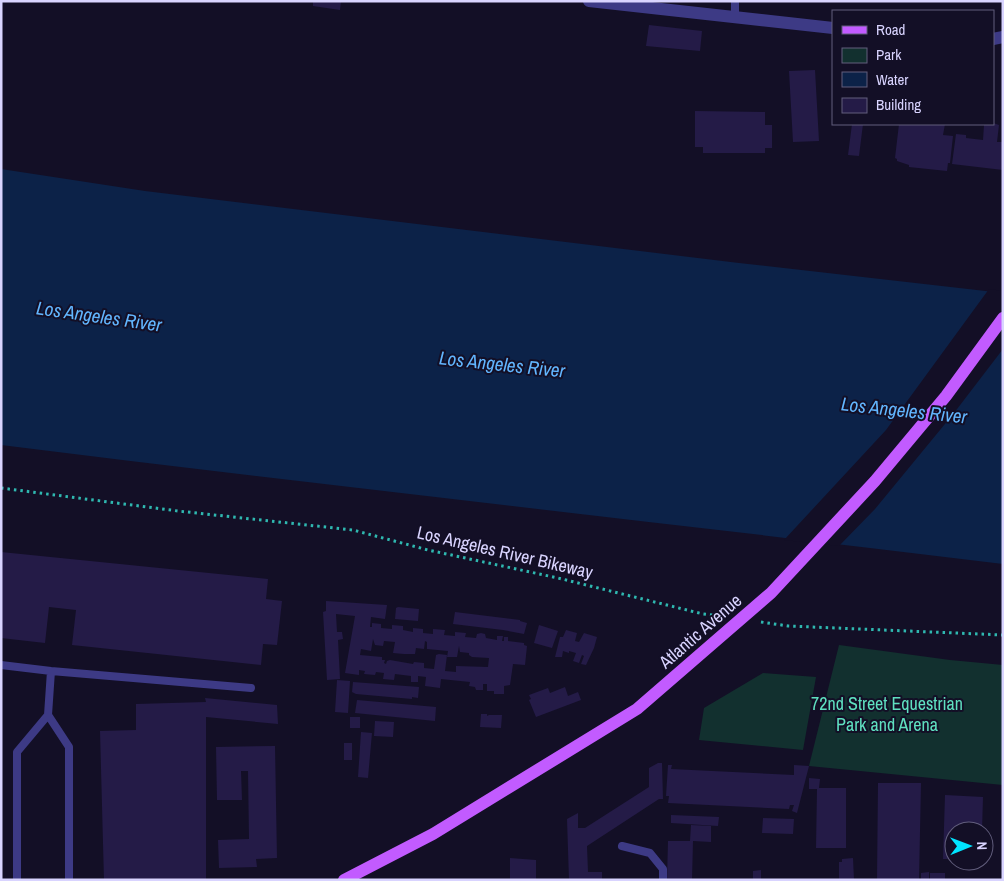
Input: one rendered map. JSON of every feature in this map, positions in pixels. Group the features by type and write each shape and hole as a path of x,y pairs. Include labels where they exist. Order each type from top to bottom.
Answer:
{"main road":[{"name":"Atlantic Avenue","path":"344,880 433,834 637,709 771,593 875,481 940,404 1003,318"}],"street":[{"path":"589,1 832,28"}],"lane":[{"path":"735,1 735,18"},
{"path":"1,665 251,688"},
{"path":"17,880 16,752 48,715 51,671"},
{"path":"48,715 69,747 69,880"},
{"path":"622,846 650,853 663,869 663,880"}],"path":[{"name":"Los Angeles River Bikeway","path":"1,488 178,511 353,530 428,550 558,578 703,614 729,617"},
{"path":"756,621 788,626 1003,635"}],"green space":[{"name":"72nd Street Equestrian Park and Arena","path":"839,645 1003,665 1003,785 809,766"},
{"path":"763,673 816,677 803,750 699,740 704,708"}],"water":[{"name":"Los Angeles River","path":"1,169 145,191 1003,293 1003,564 1,445"}],"pier":[{"path":"989,289 1003,291 1003,349 954,413 875,509 839,546 784,540 886,430"}],"building":[{"path":"313,1 341,1 340,10 313,6"},
{"path":"649,25 702,31 700,51 646,46"},
{"path":"815,70 819,141 793,142 789,71"},
{"path":"695,111 765,112 765,125 772,125 772,148 765,148 765,153 703,153 703,147 695,147"},
{"path":"994,123 999,125 997,142 1003,142 1003,170 952,164 956,134 966,135 966,138 983,140 984,125 994,125"},
{"path":"852,125 863,125 859,156 848,155"},
{"path":"899,125 945,125 943,135 953,136 950,163 948,163 947,171 909,167 909,165 897,161 895,158"},
{"path":"1,552 268,579 266,599 282,601 277,645 263,644 261,665 72,645 76,610 49,607 45,643 1,638"},
{"path":"326,601 387,605 385,619 371,617 370,627 372,627 372,623 381,624 381,628 392,629 392,625 403,626 403,630 413,632 413,628 423,629 423,633 433,634 433,629 445,630 444,635 455,636 455,632 466,633 465,637 476,638 477,634 481,633 485,634 486,638 497,640 497,636 503,636 502,641 504,641 504,637 508,637 508,641 524,643 527,646 525,665 513,664 510,685 504,686 504,694 494,694 494,691 487,691 487,684 483,684 483,690 476,690 475,687 469,686 470,682 441,679 440,688 425,686 426,677 418,676 418,682 411,682 411,676 395,674 394,680 383,679 384,673 376,672 375,675 364,674 365,671 359,670 359,675 345,673 355,616 336,614 337,632 342,632 343,639 338,640 340,679 327,680 323,612 326,611","holes":["373,639 375,645 383,646 384,641 395,642 393,653 415,654 416,648 424,649 425,641 427,642 427,649 448,651 447,657 457,657 459,646 460,652 469,653 472,657 489,658 488,667 456,666 456,672 445,671 447,655 439,654 436,655 434,669 424,668 424,663 414,662 413,664 390,660 386,664 382,657 360,655 361,649 371,651"]},
{"path":"396,608 419,609 418,621 395,619"},
{"path":"455,612 520,620 527,623 524,634 453,624"},
{"path":"539,625 558,631 552,648 534,643"},
{"path":"566,630 577,633 575,641 579,642 584,633 597,637 586,665 581,664 584,656 582,655 579,663 573,661 576,653 569,651 569,653 563,651 562,657 555,657 560,637 563,637"},
{"path":"337,680 350,681 348,713 335,712"},
{"path":"353,682 419,687 418,698 356,694 352,692"},
{"path":"565,687 568,696 578,692 581,700 536,717 529,700 531,699 529,695 548,688 550,693"},
{"path":"205,698 277,705 278,724 206,717 206,880 104,880 100,731 136,730 136,704 206,702"},
{"path":"357,700 436,707 435,721 355,713"},
{"path":"481,714 487,714 487,716 502,715 501,728 480,727"},
{"path":"350,717 360,717 360,728 350,728"},
{"path":"375,721 394,722 393,737 374,736"},
{"path":"361,732 372,733 368,778 358,777"},
{"path":"344,743 352,743 352,760 344,760"},
{"path":"275,746 277,858 256,859 257,867 219,868 218,840 249,839 248,771 241,771 242,800 217,800 216,747"},
{"path":"662,763 663,799 659,799 587,846 588,872 602,872 602,880 569,880 567,819 578,813 578,828 585,828 649,787 649,768"},
{"path":"668,765 672,765 671,769 794,775 794,765 809,766 797,813 792,811 794,805 790,805 789,809 668,803 669,796 666,796"},
{"path":"809,778 820,779 819,788 846,788 846,848 816,848 817,789 809,789"},
{"path":"878,783 921,783 919,880 877,880"},
{"path":"945,795 983,797 982,821 944,821"},
{"path":"671,815 719,817 718,826 671,823"},
{"path":"763,818 794,819 793,834 762,833"},
{"path":"691,825 711,826 711,842 693,841 692,880 667,880 668,841 690,841"},
{"path":"944,827 944,859 943,859"},
{"path":"510,858 536,860 536,880 510,880"},
{"path":"853,858 854,880 839,880 839,862 842,862 842,859"},
{"path":"761,870 761,880 753,880 753,871"},
{"path":"929,872 929,880 921,880 921,873"},
{"path":"930,873 945,873 945,880 930,880"}]}
